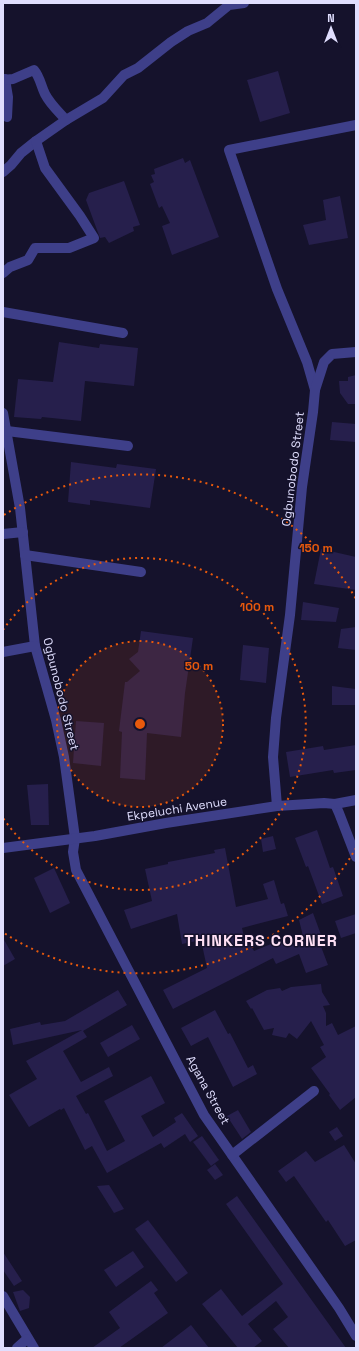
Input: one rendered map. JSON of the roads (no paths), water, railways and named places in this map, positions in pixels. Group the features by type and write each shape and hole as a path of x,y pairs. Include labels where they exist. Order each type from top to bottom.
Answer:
{"street":[{"path":"3,172 11,166 21,153 36,140 103,98 124,75 138,68 171,42 188,31 207,23 229,5 244,3"},
{"path":"7,116 8,97 4,80 13,79 34,70 41,82 45,94 57,111 66,120"},
{"path":"315,390 307,362 277,289 229,150 356,125"},
{"path":"3,273 10,267 28,260 35,248 69,248 94,238 45,168 36,140"},
{"path":"3,312 123,334"},
{"name":"Ogbunobodo Street","path":"277,806 273,757 276,718 290,615 302,488 315,390 324,362 332,354 356,352"},
{"name":"Ogbunobodo Street","path":"3,413 23,532 35,646 56,720 64,757 75,838"},
{"path":"7,431 128,446"},
{"path":"3,534 23,532"},
{"path":"25,555 141,572"},
{"path":"3,652 35,646"},
{"name":"Ekpeluchi Avenue","path":"3,848 277,806 324,803 335,804 356,800"},
{"path":"335,804 340,813 356,858"},
{"name":"Agana Street","path":"75,838 73,852 76,870 204,1115 356,1336"},
{"path":"232,1155 314,1091"},
{"path":"3,1296 34,1348"},
{"path":"17,1348 28,1339"}],"district":[{"name":"THINKERS CORNER","path":"261,940"}]}
